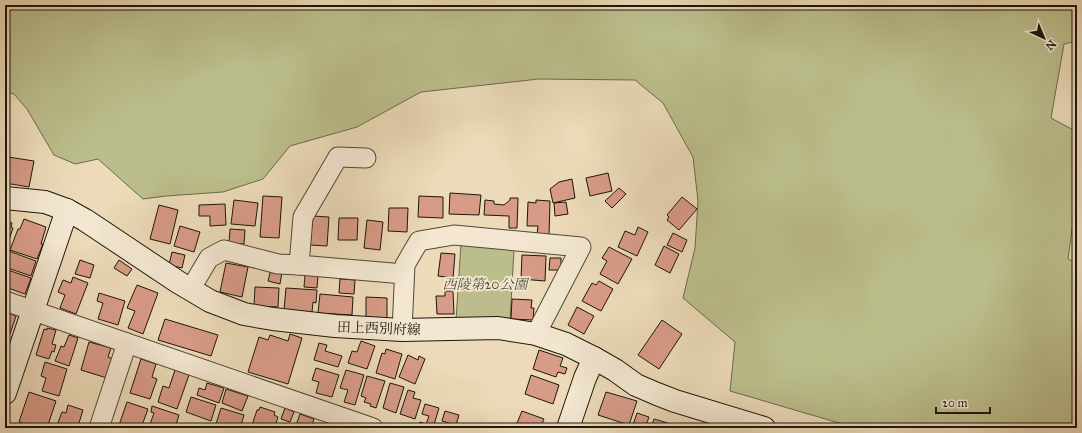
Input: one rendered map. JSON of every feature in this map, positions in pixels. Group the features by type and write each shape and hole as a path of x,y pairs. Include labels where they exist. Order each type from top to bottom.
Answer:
{"street":[{"path":"299,265 302,217 338,157 366,158"},
{"name":"田上西別府線","path":"5,198 45,202 68,210 190,290 210,301 244,314 272,319 335,326 402,330 498,328 536,334 566,344 615,370 636,385 657,394 675,401 764,428"},
{"path":"5,393 68,210"},
{"path":"402,330 405,265 419,241 454,235 581,247 536,334"},
{"path":"190,290 209,258 224,250 278,264 404,274"},
{"path":"5,301 373,428"},
{"path":"99,428 127,343"},
{"path":"568,428 585,378 594,358"}],"green space":[{"path":"5,5 1077,5 1077,41 1064,44 1051,118 1077,132 1077,192 1068,259 1077,263 1077,428 856,428 730,391 735,342 683,298 695,248 698,201 693,157 663,103 635,80 539,79 421,92 357,127 290,146 263,179 223,192 143,199 98,159 75,164 54,155 27,109 14,94 5,92"},
{"name":"西陵第20公園","path":"461,244 514,250 510,321 456,320"}],"building":[{"path":"8,157 34,161 29,187 5,183 5,172"},
{"path":"608,173 612,191 590,196 586,178"},
{"path":"572,179 575,198 553,203 550,189 559,182"},
{"path":"619,188 626,194 612,208 605,201"},
{"path":"450,193 481,195 479,215 449,214"},
{"path":"263,196 282,197 279,238 260,237"},
{"path":"419,196 443,197 443,218 418,217"},
{"path":"682,197 697,209 679,230 667,220 669,217 667,215"},
{"path":"510,198 518,198 517,228 509,228 509,216 484,215 485,200 494,201 494,204 504,205 510,200"},
{"path":"234,200 258,203 255,226 231,224"},
{"path":"536,200 550,201 549,236 537,235 538,226 527,226 528,202 536,203"},
{"path":"566,202 568,214 555,216 554,203"},
{"path":"225,204 226,225 210,226 210,216 199,216 199,205"},
{"path":"159,205 178,210 170,244 150,239"},
{"path":"389,208 408,208 407,232 388,231"},
{"path":"313,216 329,217 327,246 310,245"},
{"path":"339,218 358,218 357,240 338,240"},
{"path":"24,219 46,227 41,244 43,244 37,259 10,250 18,229 20,229"},
{"path":"5,220 12,223 11,227 13,228 8,243 6,242 5,245"},
{"path":"367,220 383,222 380,250 364,248"},
{"path":"180,226 200,232 194,252 174,246"},
{"path":"638,227 648,232 637,256 618,247 625,231 635,235"},
{"path":"230,229 245,230 244,244 229,243"},
{"path":"673,233 687,240 682,252 667,245"},
{"path":"664,246 679,254 670,273 655,265"},
{"path":"609,247 632,259 618,284 600,274 607,261 602,258"},
{"path":"6,250 36,261 31,276 5,267"},
{"path":"172,252 185,255 182,268 169,265"},
{"path":"441,253 455,254 453,278 438,276"},
{"path":"522,255 546,256 545,281 521,279"},
{"path":"550,258 561,258 561,270 549,270"},
{"path":"80,260 94,265 90,278 75,274"},
{"path":"119,260 132,269 127,276 114,268"},
{"path":"226,263 248,267 242,297 220,292"},
{"path":"271,269 282,272 280,284 268,281"},
{"path":"8,270 31,278 25,294 8,288 9,286 5,284"},
{"path":"305,275 318,276 317,288 304,287"},
{"path":"73,277 88,283 76,314 60,308 65,295 58,292 63,280 71,283"},
{"path":"340,279 355,280 354,294 339,293"},
{"path":"599,281 613,289 601,311 582,301 592,283 596,285"},
{"path":"137,285 158,293 143,334 128,328 135,311 127,308"},
{"path":"255,287 279,288 278,307 254,306"},
{"path":"286,288 317,290 316,303 313,302 312,312 284,310"},
{"path":"445,291 453,291 454,314 437,314 436,296 445,296"},
{"path":"99,293 125,301 118,325 98,319 103,303 97,301"},
{"path":"320,294 353,297 352,315 318,313"},
{"path":"366,297 387,298 387,318 366,318"},
{"path":"512,299 532,300 531,308 534,308 533,320 511,319"},
{"path":"577,307 594,316 584,334 568,325"},
{"path":"6,312 16,316 9,337 5,335"},
{"path":"165,319 218,335 211,356 158,340"},
{"path":"662,320 682,334 659,369 638,355"},
{"path":"47,328 56,330 52,344 56,345 54,352 52,351 49,359 36,355 44,329 47,330"},
{"path":"290,334 302,338 288,384 248,372 259,337 268,340 270,335 288,341"},
{"path":"69,335 78,338 69,366 55,361 61,346 64,347"},
{"path":"361,341 375,346 367,369 348,363 352,351 357,352"},
{"path":"89,342 111,348 108,357 113,359 107,378 81,370"},
{"path":"319,343 327,345 325,351 342,356 338,367 314,360"},
{"path":"386,349 402,354 395,379 376,373 382,353 385,354"},
{"path":"539,350 563,358 560,366 567,368 565,374 558,372 556,377 533,369"},
{"path":"408,355 418,360 419,356 425,359 415,384 399,377"},
{"path":"141,359 156,364 152,377 157,379 150,399 130,393"},
{"path":"45,362 67,369 59,396 42,391 46,378 41,376"},
{"path":"316,368 339,375 332,397 316,393 319,382 312,380"},
{"path":"175,370 189,375 177,409 158,402 163,386 169,388"},
{"path":"346,370 364,375 355,405 344,402 348,390 340,388"},
{"path":"531,375 559,385 553,404 525,394"},
{"path":"367,376 385,381 376,408 370,406 371,404 364,402 366,398 361,396"},
{"path":"207,383 224,388 219,403 197,395 199,388 205,390"},
{"path":"390,383 404,387 396,413 383,408"},
{"path":"226,389 248,396 242,411 222,403"},
{"path":"408,390 415,392 413,398 421,400 415,419 400,414"},
{"path":"29,392 56,401 47,428 38,428 19,422"},
{"path":"606,392 637,401 629,425 598,415"},
{"path":"191,397 216,405 211,421 186,412"},
{"path":"127,402 148,409 141,428 118,428"},
{"path":"425,404 439,408 433,428 419,425 420,422 426,424 429,416 422,414"},
{"path":"68,405 83,410 79,423 90,428 56,428 62,412 66,413"},
{"path":"152,406 179,415 175,428 149,427 154,413 151,412"},
{"path":"260,407 275,412 274,415 278,417 274,428 251,428 257,410 259,410"},
{"path":"221,408 244,415 240,428 228,428 216,424"},
{"path":"285,408 294,412 290,422 281,419"},
{"path":"445,411 459,415 455,428 447,428 449,423 442,421"},
{"path":"522,411 544,419 540,428 515,428"},
{"path":"637,413 649,417 645,428 632,428"},
{"path":"300,414 314,419 311,428 295,428"},
{"path":"654,419 668,423 666,428 651,428"},
{"path":"481,423 495,428 479,428"}]}
